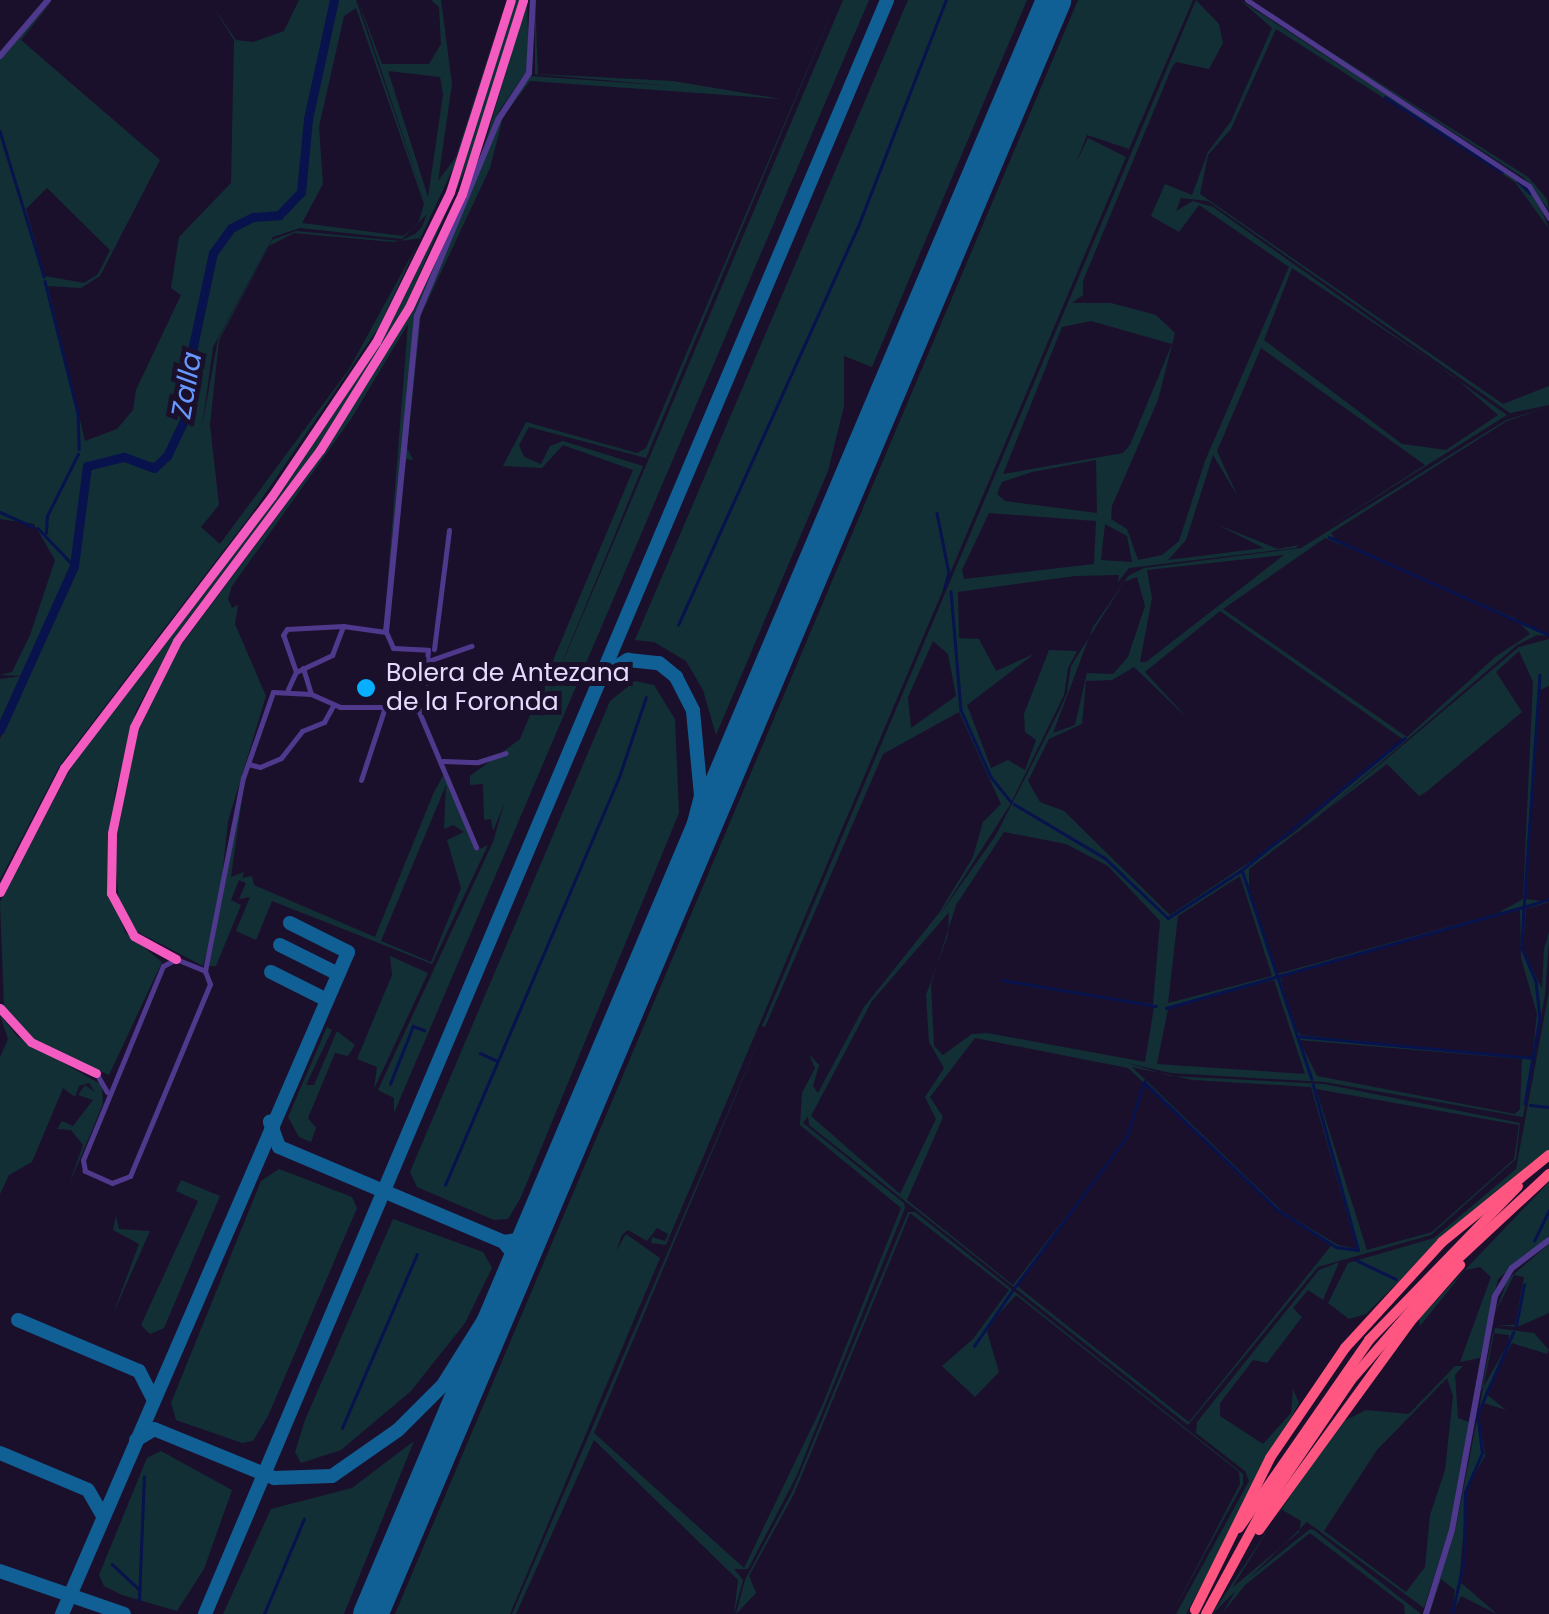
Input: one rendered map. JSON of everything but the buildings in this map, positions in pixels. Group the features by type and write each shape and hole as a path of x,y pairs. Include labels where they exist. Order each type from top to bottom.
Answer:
{"highway":[{"path":"0,892 64,768 272,496 376,342 450,192 511,0"},
{"path":"176,959 134,936 111,894 112,832 134,728 178,640 320,450 409,306 462,194 523,0"},
{"path":"0,1008 31,1042 96,1073"},
{"path":"1198,1613 1263,1488 1360,1352 1441,1260 1549,1158"},
{"path":"1198,1613 1410,1322 1512,1206 1549,1174"}],"street":[{"path":"0,56 48,0"},
{"path":"450,653 393,648 386,632 417,316 498,120 530,73 533,0"},
{"path":"1246,0 1529,186 1549,218"},
{"path":"449,530 419,712 443,761 476,847"},
{"path":"296,672 287,630 343,626 386,632"},
{"path":"288,689 296,672 332,655 343,626"},
{"path":"428,661 471,646"},
{"path":"303,667 311,694"},
{"path":"206,972 176,959 164,966 108,1095 83,1168 121,1183 207,994 206,972 248,764 273,692 288,689 311,694 332,706 384,710 410,707 420,700"},
{"path":"248,764 260,767 281,758 302,731 324,722 332,706"},
{"path":"410,707 419,712"},
{"path":"361,780 384,710"},
{"path":"443,761 478,762 506,753"},
{"path":"96,1073 113,1084"},
{"path":"96,1073 108,1095"},
{"path":"1426,1614 1452,1530 1495,1296 1512,1268 1549,1240"}],"green space":[{"path":"53,0 21,40 160,160 100,276 81,288 48,286 85,441 117,429 133,410 136,390 181,295 171,288 179,237 231,183 234,40 212,5 236,40 253,42 284,31 299,0 356,0 425,202 358,0 382,64 429,64 441,44 439,7 431,0 441,0 452,84 438,181 456,157 506,0 455,164 420,238 400,241 393,242 294,233 269,246 219,340 210,425 219,505 201,527 220,544 349,369 418,244 379,327 250,516 60,765 0,880 0,739 18,702 12,700 0,724 0,679 23,676 0,675 12,672 30,635 55,560 34,524 0,519 0,59","holes":["356,8 424,204 418,223 427,214 422,227 400,241 296,231 272,240 218,339 202,427 213,347 273,237 300,228 402,239 413,228 403,236 302,223 323,184 319,127 344,16","388,71 440,77 443,95 428,197","47,188 110,250 98,274 84,283 45,276 26,209"]},
{"path":"514,0 519,0 472,154 404,309 315,450 177,634 136,711 115,793 107,884 125,932 162,962 109,1075 35,1041 4,1007 0,902 77,756 278,494 382,339 453,193"},
{"path":"527,0 529,68 499,111 445,253 415,318 387,589 408,324 351,419 232,586 228,599 232,608 238,605 235,624 266,696 228,821 219,905 203,966 132,929 120,911 114,851 137,734 173,656 311,471 408,317 480,160"},
{"path":"535,0 538,74 673,81 781,99 530,81 503,117 490,168 421,315 407,448 413,460 405,459 421,309 502,117 530,76 672,86 535,74"},
{"path":"837,0 646,458 529,427 519,445 524,457 541,464 550,446 563,441 643,466 493,831 491,819 484,820 483,784 470,785 470,776 520,739 633,470 563,445 542,468 503,466 526,422 637,453 646,448"},
{"path":"843,0 869,0 394,1113 394,1098 378,1090 493,842 507,794"},
{"path":"908,0 1027,0 872,367 844,356 844,406 828,471 716,735 703,690 686,661 654,642 635,640"},
{"path":"1078,0 1193,0 1129,149 1087,135 1076,163 1088,138 1126,157 666,1245 651,1243 652,1237 665,1241 668,1234 657,1228 647,1241 628,1230 622,1235 616,1251 626,1234 660,1258 510,1614 395,1614"},
{"path":"1196,0 1219,24 1223,43 1209,69 1176,62 1172,67 1083,281 1083,295 1072,303 1111,303 1156,315 1175,333 1158,400 1112,506 1111,519 1127,529 1138,560 1162,555 1179,541 1205,461 1289,267 1199,205 1179,232 1151,216 1165,184 1192,195 1208,152 1231,121 1272,28 1240,0 1522,183 1538,201 1549,229 1515,182 1276,29 1231,129 1208,155 1200,194 1503,404 1549,386 1549,405 1510,413 1208,201 1181,198 1176,211 1193,201 1213,207 1431,361 1292,268 1264,340 1402,444 1446,450 1498,415 1458,380 1507,415 1311,538 1425,465 1261,348 1217,451 1238,497 1213,455 1186,540 1168,560 1264,548 1218,525 1278,549 1300,545 1295,548 1129,568 1118,582 1119,575 1075,576 958,592 959,638 979,639 996,671 1034,654 967,705 991,768 1008,760 1025,770 1036,740 1025,732 1024,714 1049,650 1077,651 1068,668 1064,695 1010,805 939,916 996,835 1067,693 1071,666 1089,638 1053,733 1075,725 1087,673 1113,674 1128,657 1145,606 1137,577 1124,582 1128,576 1144,568 1301,548 1506,420 1549,407 1507,421 1331,533 1337,542 1384,563 1325,538 1223,609 1407,737 1495,657 1530,634 1520,623 1549,636 1537,635 1517,645 1318,817 1249,869 1249,896 1277,974 1498,913 1523,899 1533,682 1519,651 1496,672 1522,712 1426,792 1419,796 1387,764 1322,814 1519,647 1549,639 1549,686 1538,691 1526,899 1549,902 1526,909 1523,949 1542,989 1549,932 1549,941 1545,995 1523,1117 1325,1082 1171,1073 1127,1063 1160,1073 1132,1067 1283,1212 1338,1245 1357,1249 1311,1087 1176,1076 1324,1084 1520,1123 1516,1159 1431,1235 1318,1267 1188,1425 809,1125 808,1116 803,1123 904,1203 905,1208 796,1477 748,1569 734,1569 743,1580 734,1614 738,1580 594,1440 516,1614 512,1614 763,1031 594,1433 744,1568 822,1406 901,1208 800,1125 802,1093 815,1068 809,1054 819,1065 813,1086 818,1093 864,1007 939,913 973,857 983,822 1001,804 959,712 883,754 765,1027 762,1026","holes":["1091,321 1172,344 1130,445 1123,453 1003,474 1062,327","1096,460 1097,513 1005,501 997,494 1002,482","989,513 1096,521 1094,564 964,579 962,570","1105,524 1127,536 1132,562 1101,560","1284,555 1146,662 1140,662 1152,598 1147,570","1220,611 1404,740 1292,834 1170,915 1064,811 1040,802 1028,781 1049,739 1082,724 1086,681 1112,680 1134,667 1188,719 1145,672","933,641 948,654 956,696 911,728 908,697","1004,832 1066,844 1108,866 1160,921 1153,1004 1001,982 1154,1007 1145,1062 987,1033 972,1034 943,1055 934,1046 931,984 937,965 926,995 929,1042 944,1068 925,1097 936,1119 900,1194 811,1116 872,1001 949,912 948,930 956,905","1240,876 1272,976 1168,1003 1178,916","1520,910 1521,958 1537,1014 1532,1058 1301,1035 1294,1028 1280,977","1274,980 1305,1074 1157,1064 1168,1009","975,1038 1128,1068 1280,1213 1331,1246 1189,1422 1017,1286 1130,1134 1013,1285 907,1200 943,1117 930,1097","1299,1040 1522,1059 1520,1109 1515,1114 1317,1076","1316,1089 1519,1125 1514,1159 1432,1232 1367,1250"]},
{"path":"1249,0 1528,177 1547,199 1549,210 1524,178"},
{"path":"635,681 654,685 675,719 679,813 521,1197 508,1219 494,1220 417,1187 410,1172 610,701"},
{"path":"246,771 231,877 244,872 242,878 252,876 254,885 375,937 434,792 443,776 450,780 476,851 488,845 432,964 272,901 256,940 236,931 250,897 239,899 246,883 239,880 231,900 241,905 216,966 209,966","holes":["446,785 444,829 453,825 464,832 447,840 461,888 431,962 381,941"]},
{"path":"390,956 428,973 374,1089 377,1067 357,1059 392,975"},
{"path":"1549,991 1549,1151 1446,1234 1366,1314 1349,1319 1328,1303 1348,1263 1434,1238 1516,1169"},
{"path":"0,1015 18,1037 102,1085 103,1104 69,1185 83,1145 71,1130 57,1129 62,1121 73,1126 93,1100 78,1095 85,1085 95,1092 89,1083 79,1086 75,1097 63,1088 32,1162 9,1175 0,1194 0,1057 8,1039"},
{"path":"327,1027 332,1030 306,1085 314,1085 337,1031 355,1045 348,1056 335,1053 308,1118 316,1128 311,1142 299,1137 288,1117"},
{"path":"279,1169 352,1197 357,1208 268,1416 253,1441 242,1443 176,1420 171,1403 261,1181"},
{"path":"181,1180 220,1196 164,1328 150,1334 141,1325 198,1201 176,1191"},
{"path":"1549,1182 1549,1236 1498,1279 1480,1358 1460,1362 1491,1277 1480,1267 1465,1270 1420,1326 1419,1318"},
{"path":"908,1212 915,1212 1243,1474 1243,1484 1172,1614 1240,1484 1239,1472 1016,1295 986,1328 999,1372 975,1397 942,1366 973,1339 1009,1290 910,1213 794,1494 749,1576 756,1593 736,1614 745,1580 793,1490"},
{"path":"116,1216 119,1229 150,1231 113,1314 139,1244 113,1230"},
{"path":"393,1219 483,1252 492,1268 465,1323 411,1391 341,1450 301,1463 295,1452 305,1420"},
{"path":"1549,1244 1549,1313 1517,1327 1497,1325 1515,1325 1524,1277 1514,1275 1495,1313 1508,1279"},
{"path":"1339,1262 1323,1300 1308,1290 1293,1308 1302,1317 1267,1363 1253,1360 1220,1403 1220,1416 1263,1444 1291,1413 1293,1389 1299,1403 1186,1614 1176,1614 1249,1481 1245,1471 1196,1433 1197,1422 1319,1270"},
{"path":"1495,1328 1534,1333 1549,1350 1547,1354 1512,1343 1485,1393 1506,1410 1484,1403 1479,1415 1485,1456 1468,1485 1459,1581 1497,1614 1461,1596 1452,1614 1455,1590 1441,1579 1429,1614 1456,1526 1483,1387 1509,1342 1509,1335 1494,1333"},
{"path":"1455,1366 1463,1366 1455,1375 1458,1418 1469,1422 1452,1521 1424,1608 1307,1522 1299,1529 1301,1521 1281,1509 1338,1424 1366,1410 1409,1414","holes":["1447,1378 1453,1396 1445,1470 1430,1515 1425,1567 1406,1592 1324,1531 1377,1450"]},
{"path":"414,1441 344,1614 223,1614 271,1509 352,1488"},
{"path":"161,1451 232,1490 204,1569 177,1611 122,1595 104,1586 99,1575 147,1458"},
{"path":"1272,1524 1232,1588 1282,1546 1212,1614"},
{"path":"1310,1529 1421,1614 1405,1614 1404,1605 1310,1533 1245,1585 1222,1614 1238,1587"}],"waterway":[{"name":"Zalla","path":"0,730 74,566 87,466 124,457 154,468 167,456 188,412 193,346 213,253 231,228 253,217 279,215 301,192 308,119 334,0"},
{"path":"678,625 857,229 946,0"},
{"path":"1385,97 1502,172"},
{"path":"0,131 44,276"},
{"path":"1518,181 1530,193"},
{"path":"45,281 78,413 79,449"},
{"path":"46,533 47,516 78,454"},
{"path":"0,512 33,527"},
{"path":"937,513 949,573 945,587"},
{"path":"38,528 74,566"},
{"path":"1329,537 1549,635"},
{"path":"951,591 961,710 991,777 1011,802"},
{"path":"1540,675 1524,907 1549,899"},
{"path":"445,1185 619,777 646,697"},
{"path":"1243,869 1405,738"},
{"path":"1014,804 1105,858 1168,918 1242,870 1312,1079"},
{"path":"1166,1008 1524,907 1522,948 1536,981 1540,1018 1525,1104"},
{"path":"1002,980 1156,1006"},
{"path":"390,1084 413,1026 424,1030"},
{"path":"1297,1036 1533,1058"},
{"path":"480,1053 497,1061"},
{"path":"1015,1287 1127,1136 1144,1082 1278,1210 1336,1247 1358,1250 1313,1085"},
{"path":"1530,1105 1549,1107"},
{"path":"1534,1241 1549,1210"},
{"path":"342,1428 417,1254"},
{"path":"1356,1260 1396,1279"},
{"path":"1516,1326 1524,1285"},
{"path":"974,1346 1012,1291"},
{"path":"1452,1614 1464,1560 1465,1492 1482,1453 1477,1415 1513,1333"},
{"path":"139,1600 144,1477"},
{"path":"264,1614 304,1519"},
{"path":"112,1564 140,1590"}],"taxiway":[{"path":"205,1614 887,0"},
{"path":"606,673 628,660 659,663 676,677 693,711 701,796 676,892"},
{"path":"62,1614 348,952 290,923"},
{"path":"280,945 338,974"},
{"path":"271,972 323,998"},
{"path":"136,1440 154,1429 274,1478 332,1476 398,1430 443,1385 514,1272 514,1255 504,1242 279,1147 270,1122"},
{"path":"504,1242 524,1239 536,1222"},
{"path":"18,1320 139,1371 153,1399"},
{"path":"0,1453 88,1490 103,1516"},
{"path":"0,1571 124,1614"}],"runway":[{"path":"370,1614 1053,0"}],"place":[{"name":"Bolera de Antezana de la Foronda","path":"366,688"}]}
